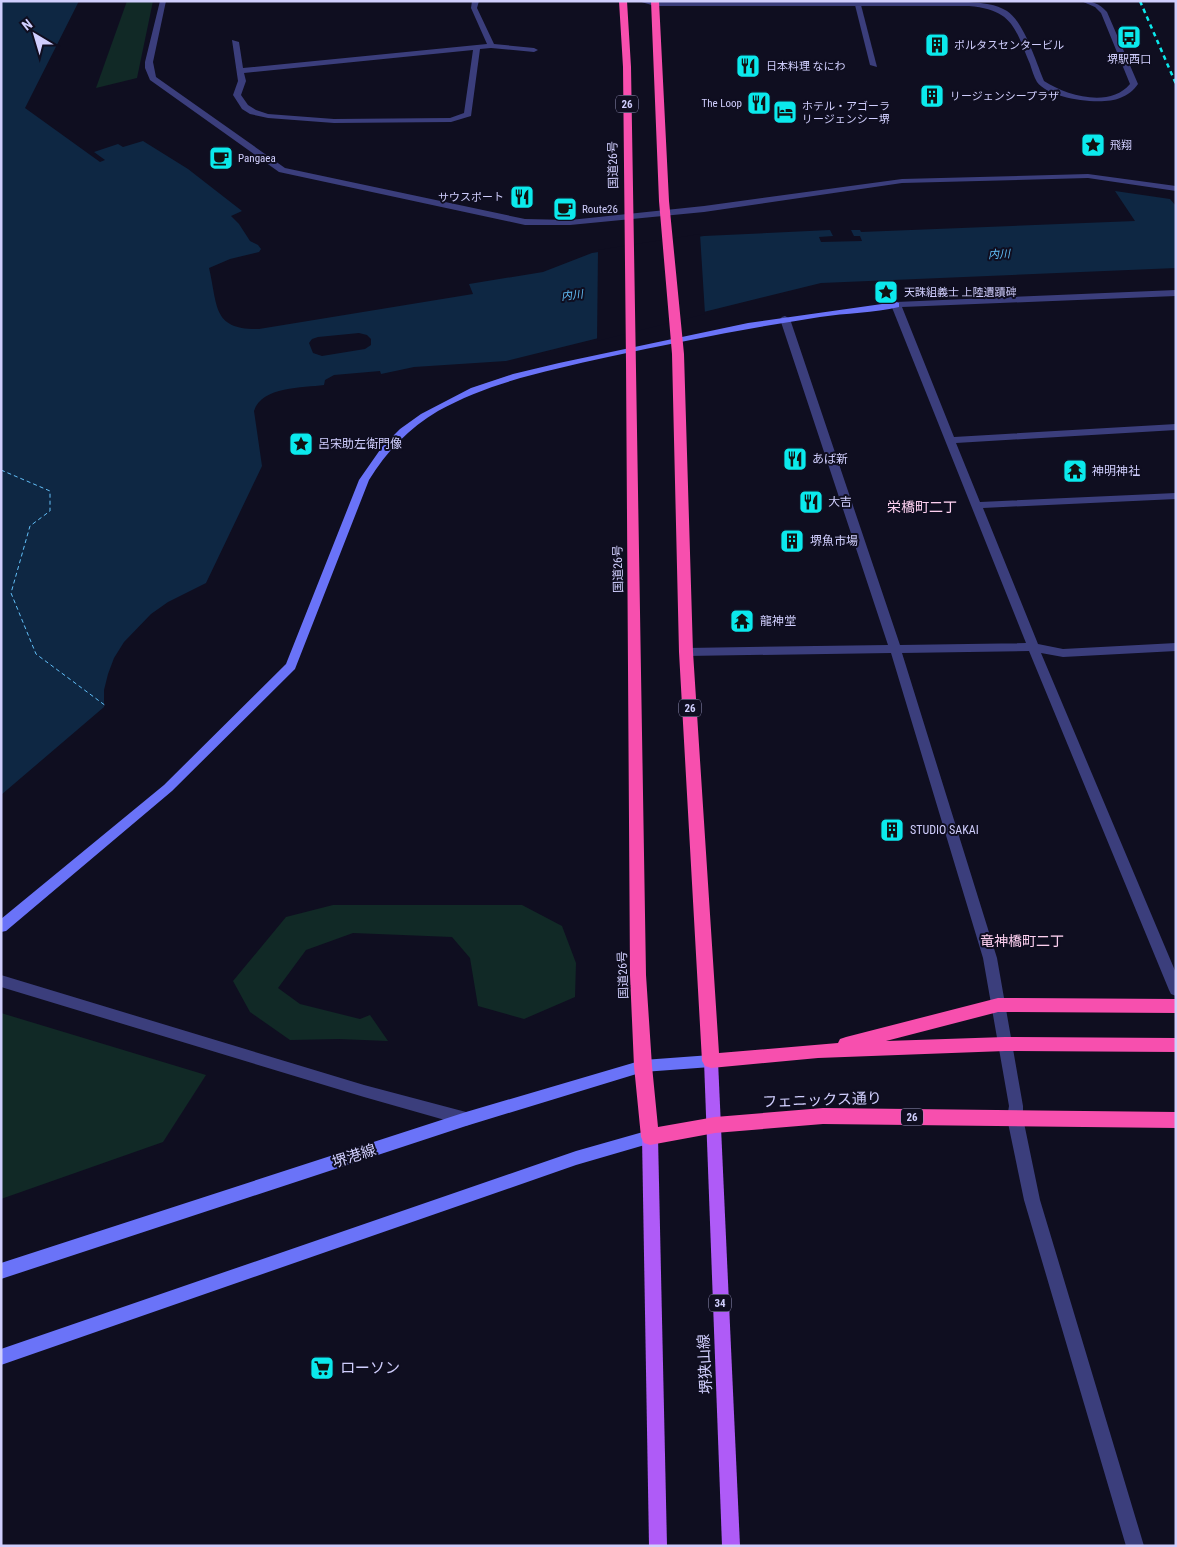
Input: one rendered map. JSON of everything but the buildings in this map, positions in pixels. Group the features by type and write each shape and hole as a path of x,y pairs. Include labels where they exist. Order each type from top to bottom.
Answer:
{"highway":[{"name":"国道26号","path":"623,1 630,206 638,975 643,1066 650,1137"},
{"name":"26","path":"655,3 664,202 678,354 686,652 711,1061"},
{"path":"818,1051 998,1005 1176,1006"},
{"path":"711,1061 818,1051 1005,1044 1176,1045"},
{"name":"フェニックス通り","path":"650,1137 715,1124 823,1116 1176,1120"}],"main road":[{"name":"堺狭山線","path":"711,1061 715,1124 717,1240 732,1546"},
{"path":"650,1137 658,1546"}],"street":[{"path":"163,1 149,62 153,78 282,170 525,222 541,224 591,221 681,210 704,210 902,181 1088,176 1176,189"},
{"path":"476,1 474,8 491,46"},
{"path":"641,1 655,3 858,5 969,4 999,10 1012,19 1042,82 1048,88 1068,96 1094,99 1117,97 1132,89 1134,84 1104,12 1097,6 1084,1"},
{"path":"858,5 874,65"},
{"path":"235,42 242,81 237,95 245,107 253,112 268,116 334,121 451,120 468,114 478,47"},
{"path":"240,71 491,46 534,50"},
{"path":"1,926 168,788 291,666 364,480 381,454 405,430 452,400 489,385 548,369 655,344 785,319 896,305 1176,292"},
{"path":"896,305 1033,646 1176,990"},
{"path":"785,319 895,648 990,958 1016,1106 1015,1118 1032,1200 1135,1546"},
{"path":"950,440 1176,427"},
{"path":"977,506 1176,496"},
{"path":"686,652 1033,646 1063,653 1176,647"},
{"path":"1,981 364,1091 466,1119"},
{"name":"堺港線","path":"1,1271 466,1119 643,1066 711,1061"},
{"path":"1,1357 576,1158 650,1137"}],"green space":[{"path":"127,1 153,1 137,78 96,88"},
{"path":"333,905 522,905 562,926 576,963 575,997 524,1019 478,1006 470,958 452,937 353,933 306,950 278,988 300,1004 360,1019 370,1015 388,1041 290,1040 250,1012 233,981 286,917"},
{"path":"1,1013 206,1075 163,1142 1,1199"}],"water":[{"name":"内川","path":"1,1 79,1 25,108 100,162 105,160 94,152 118,144 123,147 143,141 188,169 242,211 231,216 239,224 250,241 261,249 259,252 230,259 209,268 216,304 220,313 225,320 233,325 244,328 259,329 473,294 469,284 543,272 592,253 704,236 830,230 833,236 819,237 821,242 862,241 860,236 854,236 851,230 860,230 861,232 1135,221 1115,191 1170,199 1176,206 1176,268 821,283 506,361 414,367 381,374 380,371 334,375 325,380 324,385 284,390 265,397 258,403 254,411 262,466 206,583 168,602 151,614 124,642 114,658 104,690 104,707 1,795","holes":["359,333 367,335 371,339 371,345 365,349 322,356 313,353 309,343 312,339 318,337"]}],"pier":[{"path":"700,234 705,314 597,341 598,250"}],"ferry route":[{"path":"1,470 50,491 50,511 30,526 11,593 36,654 106,706"}],"railway":[{"path":"1140,1 1176,84"}],"place":[{"name":"堺駅西口","path":"1129,37"},
{"name":"ポルタスセンタービル","path":"937,45"},
{"name":"日本料理 なにわ","path":"748,66"},
{"name":"リージェンシープラザ","path":"932,96"},
{"name":"The Loop","path":"759,103"},
{"name":"ホテル・アゴーラ リージェンシー堺","path":"785,112"},
{"name":"飛翔","path":"1093,145"},
{"name":"Pangaea","path":"221,158"},
{"name":"サウスポート","path":"522,197"},
{"name":"Route26","path":"565,209"},
{"name":"天誅組義士 上陸遺蹟碑","path":"886,292"},
{"name":"呂宋助左衛門像","path":"301,444"},
{"name":"あば新","path":"795,459"},
{"name":"神明神社","path":"1075,471"},
{"name":"大吉","path":"811,502"},
{"name":"堺魚市場","path":"792,541"},
{"name":"龍神堂","path":"742,621"},
{"name":"STUDIO SAKAI","path":"892,830"},
{"name":"ローソン","path":"322,1368"}],"district":[{"name":"栄橋町二丁","path":"922,507"},
{"name":"竜神橋町二丁","path":"1022,941"}]}
